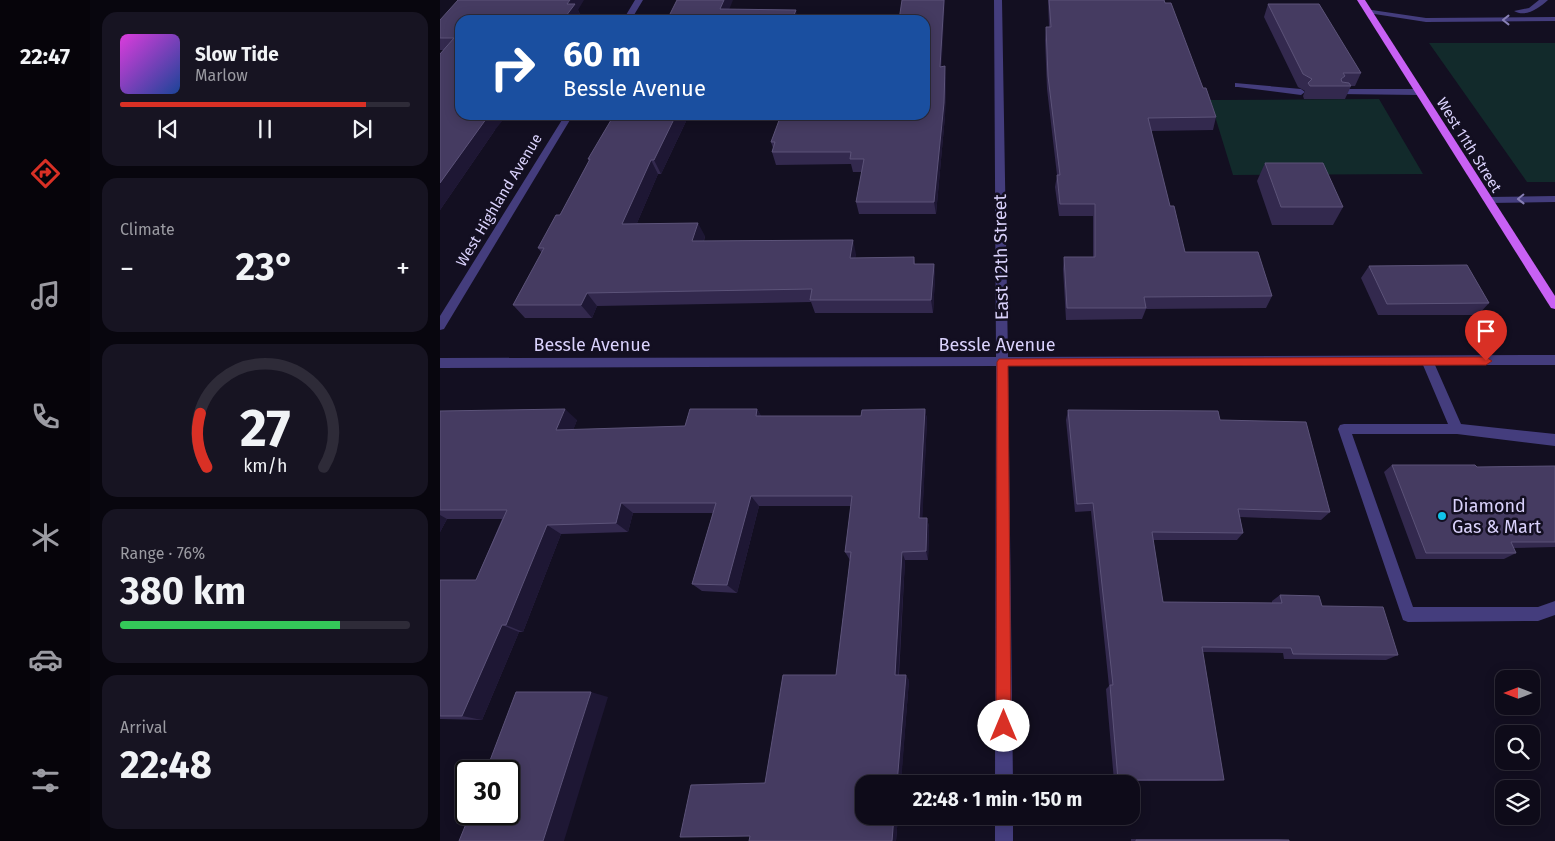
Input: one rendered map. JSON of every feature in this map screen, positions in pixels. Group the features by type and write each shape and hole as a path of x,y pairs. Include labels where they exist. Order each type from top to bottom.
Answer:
{"main road":[{"name":"West 11th Street","path":"1361,0 1555,305"}],"street":[{"path":"630,15 639,0"},
{"name":"East 12th Street","path":"998,0 1004,775"},
{"path":"1518,11 1531,10 1544,0"},
{"path":"1368,11 1426,20 1555,19"},
{"path":"1238,85 1301,92"},
{"path":"1341,92 1419,92"},
{"name":"West Highland Avenue","path":"440,326 566,120"},
{"path":"1488,200 1555,199"},
{"name":"Bessle Avenue","path":"440,363 1555,360"},
{"path":"1427,361 1457,429"},
{"path":"1555,440 1457,429 1344,429 1408,614 1538,614 1555,608"},
{"path":"1004,825 1004,841"}],"green space":[{"path":"1429,43 1555,43 1555,182 1527,182"},
{"path":"1379,99 1423,174 1233,175 1210,100"}],"building":[{"path":"458,0 570,0 567,4 575,4 567,15 455,15 455,120 485,120 440,183 440,54 454,38 440,38 440,20"},
{"path":"677,0 724,0 720,9 796,10 794,15 670,15"},
{"path":"902,0 944,0 940,67 945,66 944,103 934,202 856,202 864,159 850,159 851,152 772,152 775,142 771,142 779,120 930,120 930,15 900,15"},
{"path":"1049,0 1164,0 1165,3 1171,3 1216,117 1148,118 1170,206 1174,206 1185,252 1258,252 1272,296 1144,297 1146,308 1067,308 1064,257 1095,257 1095,204 1060,204 1057,175 1060,175 1048,76 1046,27 1051,27"},
{"path":"1268,4 1319,4 1361,73 1343,73 1345,76 1341,79 1342,82 1349,83 1351,86 1310,86 1308,83 1312,79 1303,74"},
{"path":"611,120 674,120 654,160 651,160 622,224 698,223 692,241 853,240 850,258 914,257 914,264 934,264 931,300 810,300 812,289 587,293 581,305 513,305 544,248 538,248 556,215 560,215 590,159 588,159"},
{"path":"1265,163 1323,163 1343,207 1281,207"},
{"path":"1467,265 1489,303 1387,304 1369,266"},
{"path":"565,409 556,430 685,426 690,409 757,409 756,416 861,416 862,410 925,409 919,518 927,518 926,551 902,552 895,675 906,675 898,775 855,775 855,825 893,825 892,841 749,841 750,836 680,837 691,785 765,783 783,675 836,675 851,552 845,552 852,496 751,496 727,585 692,584 716,503 621,503 616,523 547,525 506,625 502,625 462,716 440,716 440,580 476,580 507,510 440,510 440,411"},
{"path":"1068,410 1218,411 1220,420 1306,422 1330,512 1238,509 1243,533 1152,532 1163,602 1282,603 1280,595 1319,596 1322,606 1383,607 1398,655 1293,654 1291,648 1202,647 1224,780 1140,780 1140,775 1118,775 1110,685 1113,685 1093,503 1077,504"},
{"path":"1392,465 1555,466 1555,542 1511,542 1516,553 1426,553"},
{"path":"516,692 591,692 543,841 459,841 466,825 520,825 520,760 490,760"},
{"path":"1289,840 1289,841 1136,841"}],"place":[{"name":"Diamond Gas & Mart","path":"1442,516"}],"route":[{"path":"1004,726 1002,362 1486,361"}]}
